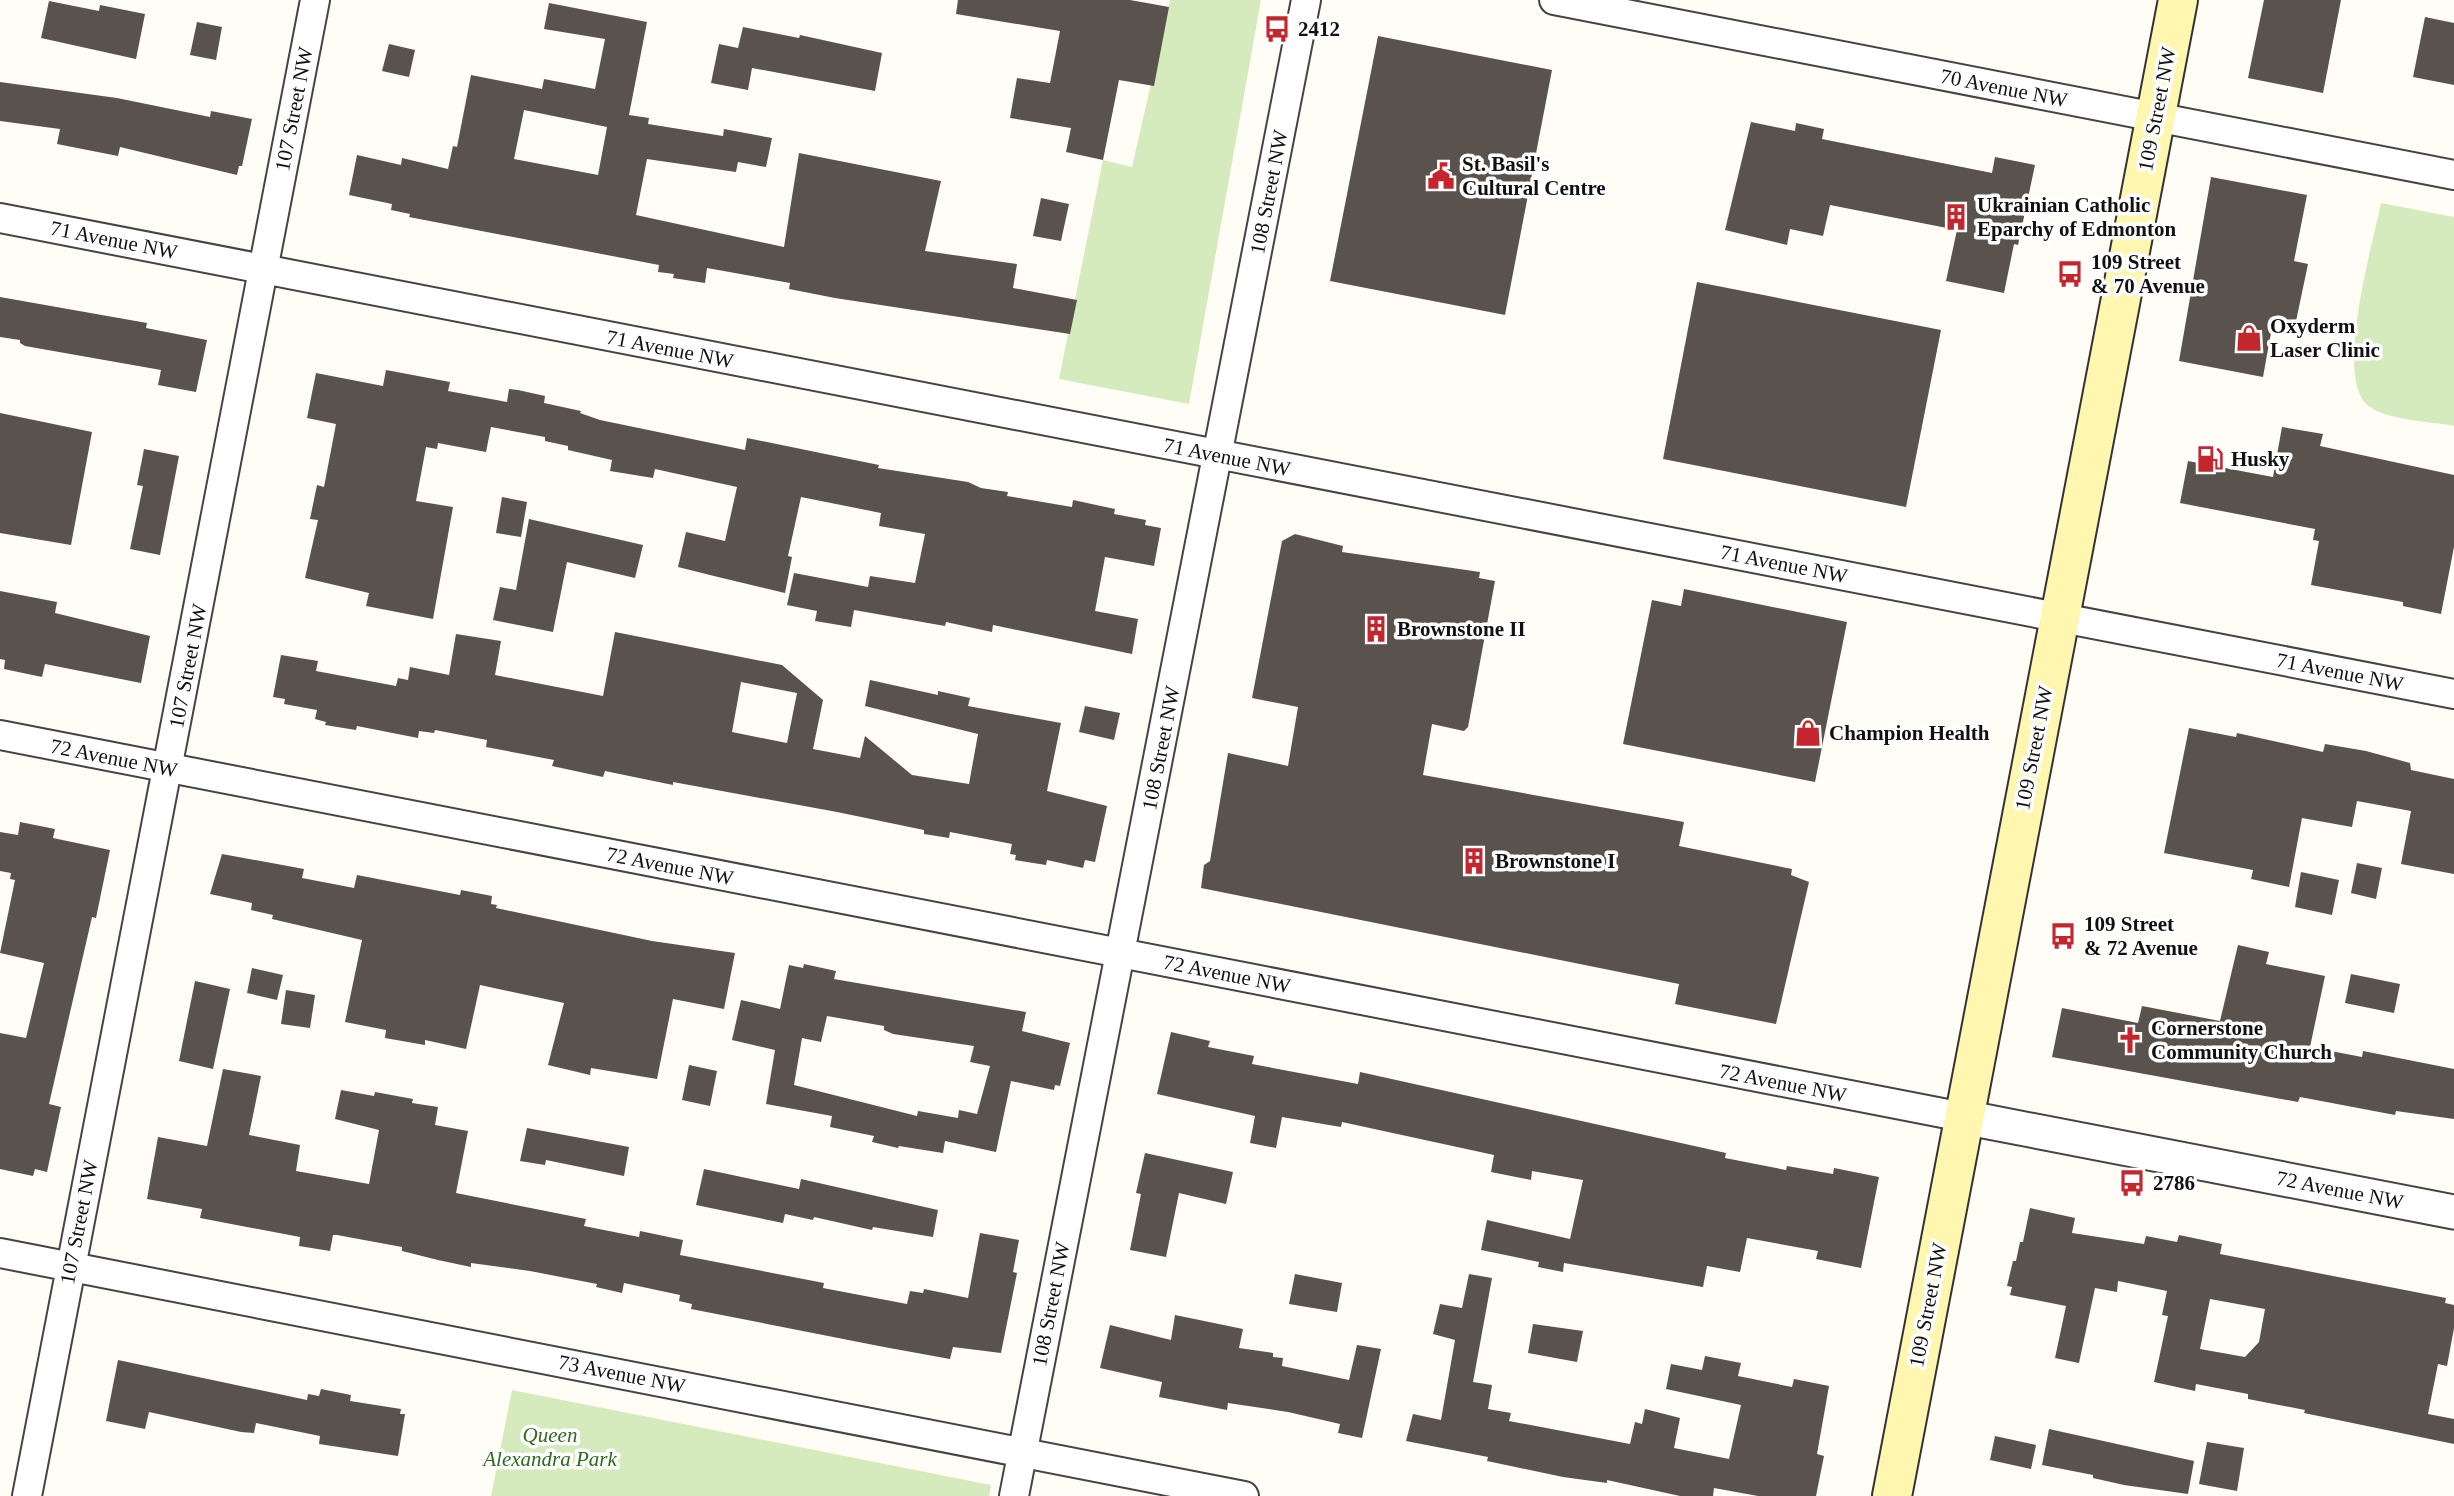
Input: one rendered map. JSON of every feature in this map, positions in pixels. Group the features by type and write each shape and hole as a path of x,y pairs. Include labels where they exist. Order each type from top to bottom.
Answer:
{"main road":[{"name":"109 Street NW","path":"1892,1496 2178,0"}],"street":[{"name":"107 Street NW","path":"27,1496 315,0"},
{"name":"108 Street NW","path":"1014,1496 1306,0"},
{"name":"70 Avenue NW","path":"1554,0 2454,175"},
{"name":"71 Avenue NW","path":"0,218 2454,694"},
{"name":"72 Avenue NW","path":"0,735 2454,1212"},
{"name":"73 Avenue NW","path":"0,1253 1244,1496"}],"green space":[{"path":"1170,0 1261,0 1189,404 1059,379 1103,160 1132,167"},
{"path":"2381,203 2454,217 2454,426 2410,420 2379,412 2370,407 2359,393 2355,371 2358,311"},
{"name":"Queen Alexandra Park","path":"512,1390 991,1485 989,1496 491,1496"}],"building":[{"path":"958,0 1130,0 1169,7 1154,86 1119,80 1103,160 1066,152 1071,128 1010,118 1017,78 1050,83 1060,31 956,14"},
{"path":"2264,0 2341,0 2323,93 2248,78"},
{"path":"49,1 99,11 100,5 145,14 136,59 41,38"},
{"path":"549,3 647,22 629,115 649,118 648,124 723,136 724,129 772,138 766,167 738,162 736,172 647,159 636,215 784,247 799,153 941,181 925,251 1017,264 1013,288 1077,300 1070,334 835,298 789,289 790,283 707,268 705,283 673,278 674,274 658,272 659,265 409,217 410,214 391,210 392,204 349,195 357,155 401,165 402,158 448,169 453,146 457,147 471,75 542,89 544,79 595,89 605,39 544,29","holes":["524,110 607,127 598,175 514,159"]},
{"path":"2425,17 2454,23 2454,85 2413,77"},
{"path":"197,22 222,27 216,60 190,55"},
{"path":"743,27 799,38 800,35 882,53 875,91 752,68 748,90 711,83 719,44 738,48"},
{"name":"St. Basil's Cultural Centre","path":"1378,36 1552,70 1505,315 1330,281"},
{"path":"389,44 415,50 409,77 382,71"},
{"path":"0,82 117,98 210,117 211,111 252,119 242,166 239,166 237,175 120,147 118,156 57,144 60,129 0,121"},
{"name":"Ukrainian Catholic Eparchy of Edmonton","path":"1751,122 1795,131 1796,123 1824,129 1822,139 1992,173 1995,157 2035,165 2018,245 2014,244 2004,293 1946,281 1957,230 1830,205 1823,236 1790,229 1787,245 1725,230"},
{"path":"2211,177 2307,195 2294,261 2308,264 2295,326 2273,322 2263,377 2179,361"},
{"path":"1041,198 1069,204 1061,241 1033,236"},
{"path":"1697,282 1941,330 1906,507 1663,459"},
{"path":"0,297 147,323 146,328 207,340 196,392 158,385 161,370 25,346 20,340 0,337"},
{"path":"386,370 450,382 448,391 507,402 509,389 545,396 544,403 581,411 580,413 600,420 745,450 747,438 879,465 878,468 968,482 981,488 1008,492 1007,496 1072,507 1073,500 1115,509 1114,514 1146,520 1145,525 1161,528 1154,566 1105,557 1095,611 1138,619 1132,654 993,625 992,632 946,622 945,626 854,610 851,627 815,621 817,611 787,605 794,573 868,587 870,576 915,583 925,534 879,526 881,513 801,497 788,556 792,557 785,593 718,577 678,567 686,532 725,541 737,487 655,469 653,478 610,471 612,460 568,450 568,446 545,441 545,437 491,427 486,452 438,443 437,449 426,447 416,501 453,507 433,619 366,606 369,593 305,578 318,520 310,519 317,485 324,487 336,424 307,418 316,373 383,386"},
{"path":"0,413 92,432 71,545 0,533"},
{"path":"2282,427 2323,434 2320,446 2454,475 2454,547 2441,614 2403,606 2403,602 2311,585 2319,541 2313,540 2315,529 2180,503 2188,461 2273,477"},
{"path":"144,449 179,456 160,555 130,549 143,486 137,485"},
{"path":"502,497 527,502 521,537 496,533"},
{"path":"529,519 643,545 635,578 567,562 553,632 493,620 500,587 516,590"},
{"path":"1295,534 1343,546 1342,552 1480,572 1479,578 1495,581 1468,727 1464,731 1432,724 1423,775 1684,822 1679,846 1792,869 1791,875 1809,882 1776,1024 1675,1004 1679,984 1201,888 1204,865 1210,861 1228,753 1288,766 1298,707 1252,698 1282,541"},
{"path":"1684,589 1847,622 1815,782 1623,744 1652,600 1681,606"},
{"path":"0,591 57,602 55,613 150,636 141,683 45,664 42,677 4,669 5,660 0,659"},
{"path":"615,632 782,665 823,700 813,749 860,758 865,736 912,775 969,784 978,734 865,706 870,680 938,695 938,691 970,698 968,706 1061,723 1047,791 1107,806 1095,862 1085,860 1083,868 1047,860 1046,865 1015,860 1016,855 1010,854 1012,844 950,832 949,838 924,834 924,830 673,782 673,785 605,771 603,777 552,766 554,760 486,747 487,740 435,730 434,733 419,731 418,738 357,726 356,730 325,725 326,722 315,719 317,710 284,704 285,699 273,697 281,655 318,661 316,671 396,686 398,678 408,680 410,667 449,675 456,634 501,641 495,675 603,696","holes":["741,682 797,693 787,743 732,732"]},
{"path":"1085,706 1120,713 1114,740 1079,732"},
{"path":"2189,728 2236,737 2237,733 2323,752 2325,744 2366,751 2410,763 2411,770 2454,779 2454,874 2401,864 2411,811 2357,801 2352,827 2302,818 2289,887 2251,879 2253,870 2164,853"},
{"path":"20,822 55,829 53,838 110,850 96,918 92,917 49,1104 61,1107 47,1172 35,1169 33,1176 0,1169 0,1033 26,1038 44,963 0,953 15,880 10,879 11,873 0,871 0,832 18,835"},
{"path":"222,854 304,869 302,878 354,888 357,875 460,895 461,890 492,896 491,904 497,905 496,908 652,941 735,953 724,1009 673,999 657,1079 591,1068 590,1075 548,1065 564,1003 480,985 466,1049 425,1040 425,1045 385,1038 386,1030 345,1022 362,940 272,919 273,915 251,910 252,903 210,894"},
{"path":"2357,863 2382,868 2376,899 2351,893"},
{"path":"2301,872 2339,880 2332,915 2295,907"},
{"path":"2238,945 2269,952 2266,964 2325,976 2310,1047 2362,1057 2363,1051 2454,1069 2454,1119 2396,1111 2395,1115 2300,1097 2298,1102 2052,1057 2062,1008 2138,1023 2142,1006 2220,1021"},
{"path":"804,964 836,971 834,979 1026,1012 1022,1031 1070,1043 1060,1086 1055,1085 1054,1090 1011,1081 996,1152 945,1141 943,1153 898,1148 872,1142 874,1136 830,1127 832,1116 766,1104 775,1050 732,1040 741,1000 780,1009 789,965 803,968","holes":["827,1016 884,1026 884,1030 893,1034 974,1046 970,1062 990,1066 977,1114 959,1110 958,1118 918,1111 917,1116 794,1085 802,1038 821,1042"]},
{"path":"252,968 283,975 277,1000 247,993"},
{"path":"2351,974 2400,984 2394,1013 2345,1003"},
{"path":"195,981 230,989 213,1069 179,1061"},
{"path":"286,990 315,995 310,1028 281,1024"},
{"path":"1171,1032 1210,1041 1208,1047 1254,1056 1252,1064 1358,1084 1360,1072 1726,1153 1725,1158 1786,1170 1787,1166 1833,1174 1834,1168 1879,1177 1861,1268 1816,1259 1818,1251 1747,1238 1740,1272 1707,1266 1703,1287 1564,1263 1563,1272 1538,1267 1539,1262 1481,1250 1487,1220 1570,1239 1583,1180 1532,1171 1531,1180 1491,1172 1494,1155 1342,1122 1341,1127 1282,1117 1276,1148 1250,1143 1255,1116 1157,1094"},
{"path":"689,1065 717,1071 710,1106 682,1100"},
{"path":"223,1069 261,1076 249,1135 300,1145 296,1171 369,1184 379,1130 335,1119 341,1090 374,1096 375,1092 413,1099 412,1103 438,1107 435,1125 468,1131 456,1193 586,1219 584,1226 639,1237 640,1231 683,1240 680,1255 824,1283 823,1288 907,1304 910,1291 923,1293 924,1289 968,1298 980,1233 1019,1240 1013,1272 1017,1273 1001,1353 953,1347 950,1359 691,1309 692,1304 679,1301 680,1295 624,1283 622,1293 596,1287 597,1284 530,1271 471,1263 471,1267 402,1251 402,1247 337,1235 333,1235 330,1251 299,1246 300,1237 200,1218 202,1209 147,1199 158,1137 207,1146"},
{"path":"527,1128 629,1147 624,1176 546,1160 545,1165 520,1161"},
{"path":"1145,1153 1233,1172 1226,1204 1179,1193 1166,1257 1130,1250 1141,1194 1136,1193"},
{"path":"704,1169 799,1189 801,1179 938,1210 933,1237 873,1227 872,1230 814,1217 813,1220 785,1214 783,1223 696,1205"},
{"path":"2030,1208 2075,1218 2072,1233 2144,1244 2146,1236 2177,1242 2179,1235 2222,1244 2220,1254 2446,1298 2445,1303 2454,1305 2454,1328 2447,1366 2438,1364 2428,1414 2454,1419 2454,1444 2304,1413 2305,1410 2248,1399 2248,1394 2196,1384 2195,1391 2154,1382 2168,1316 2162,1315 2167,1291 2118,1281 2117,1292 2095,1288 2079,1363 2055,1358 2066,1306 2010,1295 2012,1287 2007,1286 2013,1261 2016,1261 2020,1242 2023,1242","holes":["2210,1299 2265,1309 2259,1342 2245,1357 2200,1349"]},
{"path":"1295,1274 1342,1283 1337,1312 1289,1304"},
{"path":"1469,1274 1492,1278 1473,1382 1492,1385 1488,1409 1511,1413 1509,1421 1630,1444 1635,1422 1642,1424 1645,1409 1680,1418 1674,1448 1729,1459 1741,1405 1666,1389 1671,1364 1702,1370 1705,1356 1741,1363 1738,1376 1792,1387 1794,1379 1829,1386 1817,1454 1824,1456 1816,1496 1758,1496 1714,1488 1713,1496 1680,1496 1607,1480 1607,1483 1563,1477 1487,1461 1488,1457 1406,1441 1413,1414 1441,1420 1455,1340 1433,1334 1440,1304 1462,1308"},
{"path":"1175,1315 1243,1329 1239,1348 1273,1353 1273,1357 1283,1358 1282,1366 1349,1380 1357,1345 1381,1349 1362,1438 1338,1433 1340,1424 1288,1412 1228,1403 1227,1410 1159,1397 1162,1382 1100,1368 1110,1325 1171,1340"},
{"path":"1533,1324 1583,1331 1577,1362 1528,1353"},
{"path":"118,1360 307,1400 308,1394 319,1396 321,1389 351,1395 350,1401 401,1409 400,1414 405,1414 398,1456 319,1444 320,1436 256,1423 254,1433 149,1412 145,1429 106,1421"},
{"path":"2049,1429 2194,1461 2188,1494 2124,1485 2093,1478 2093,1475 2042,1465"},
{"path":"1995,1436 2036,1445 2031,1469 1990,1460"},
{"path":"2207,1442 2244,1448 2237,1491 2199,1484"}],"place":[{"name":"2412","path":"1277,29"},
{"name":"St. Basil's Cultural Centre","path":"1441,176"},
{"name":"Ukrainian Catholic Eparchy of Edmonton","path":"1956,217"},
{"name":"109 Street & 70 Avenue","path":"2070,274"},
{"name":"Oxyderm Laser Clinic","path":"2249,338"},
{"name":"Husky","path":"2210,459"},
{"name":"Brownstone II","path":"1376,629"},
{"name":"Champion Health","path":"1808,733"},
{"name":"Brownstone I","path":"1474,861"},
{"name":"109 Street & 72 Avenue","path":"2063,936"},
{"name":"Cornerstone Community Church","path":"2130,1040"},
{"name":"2786","path":"2132,1183"}]}
